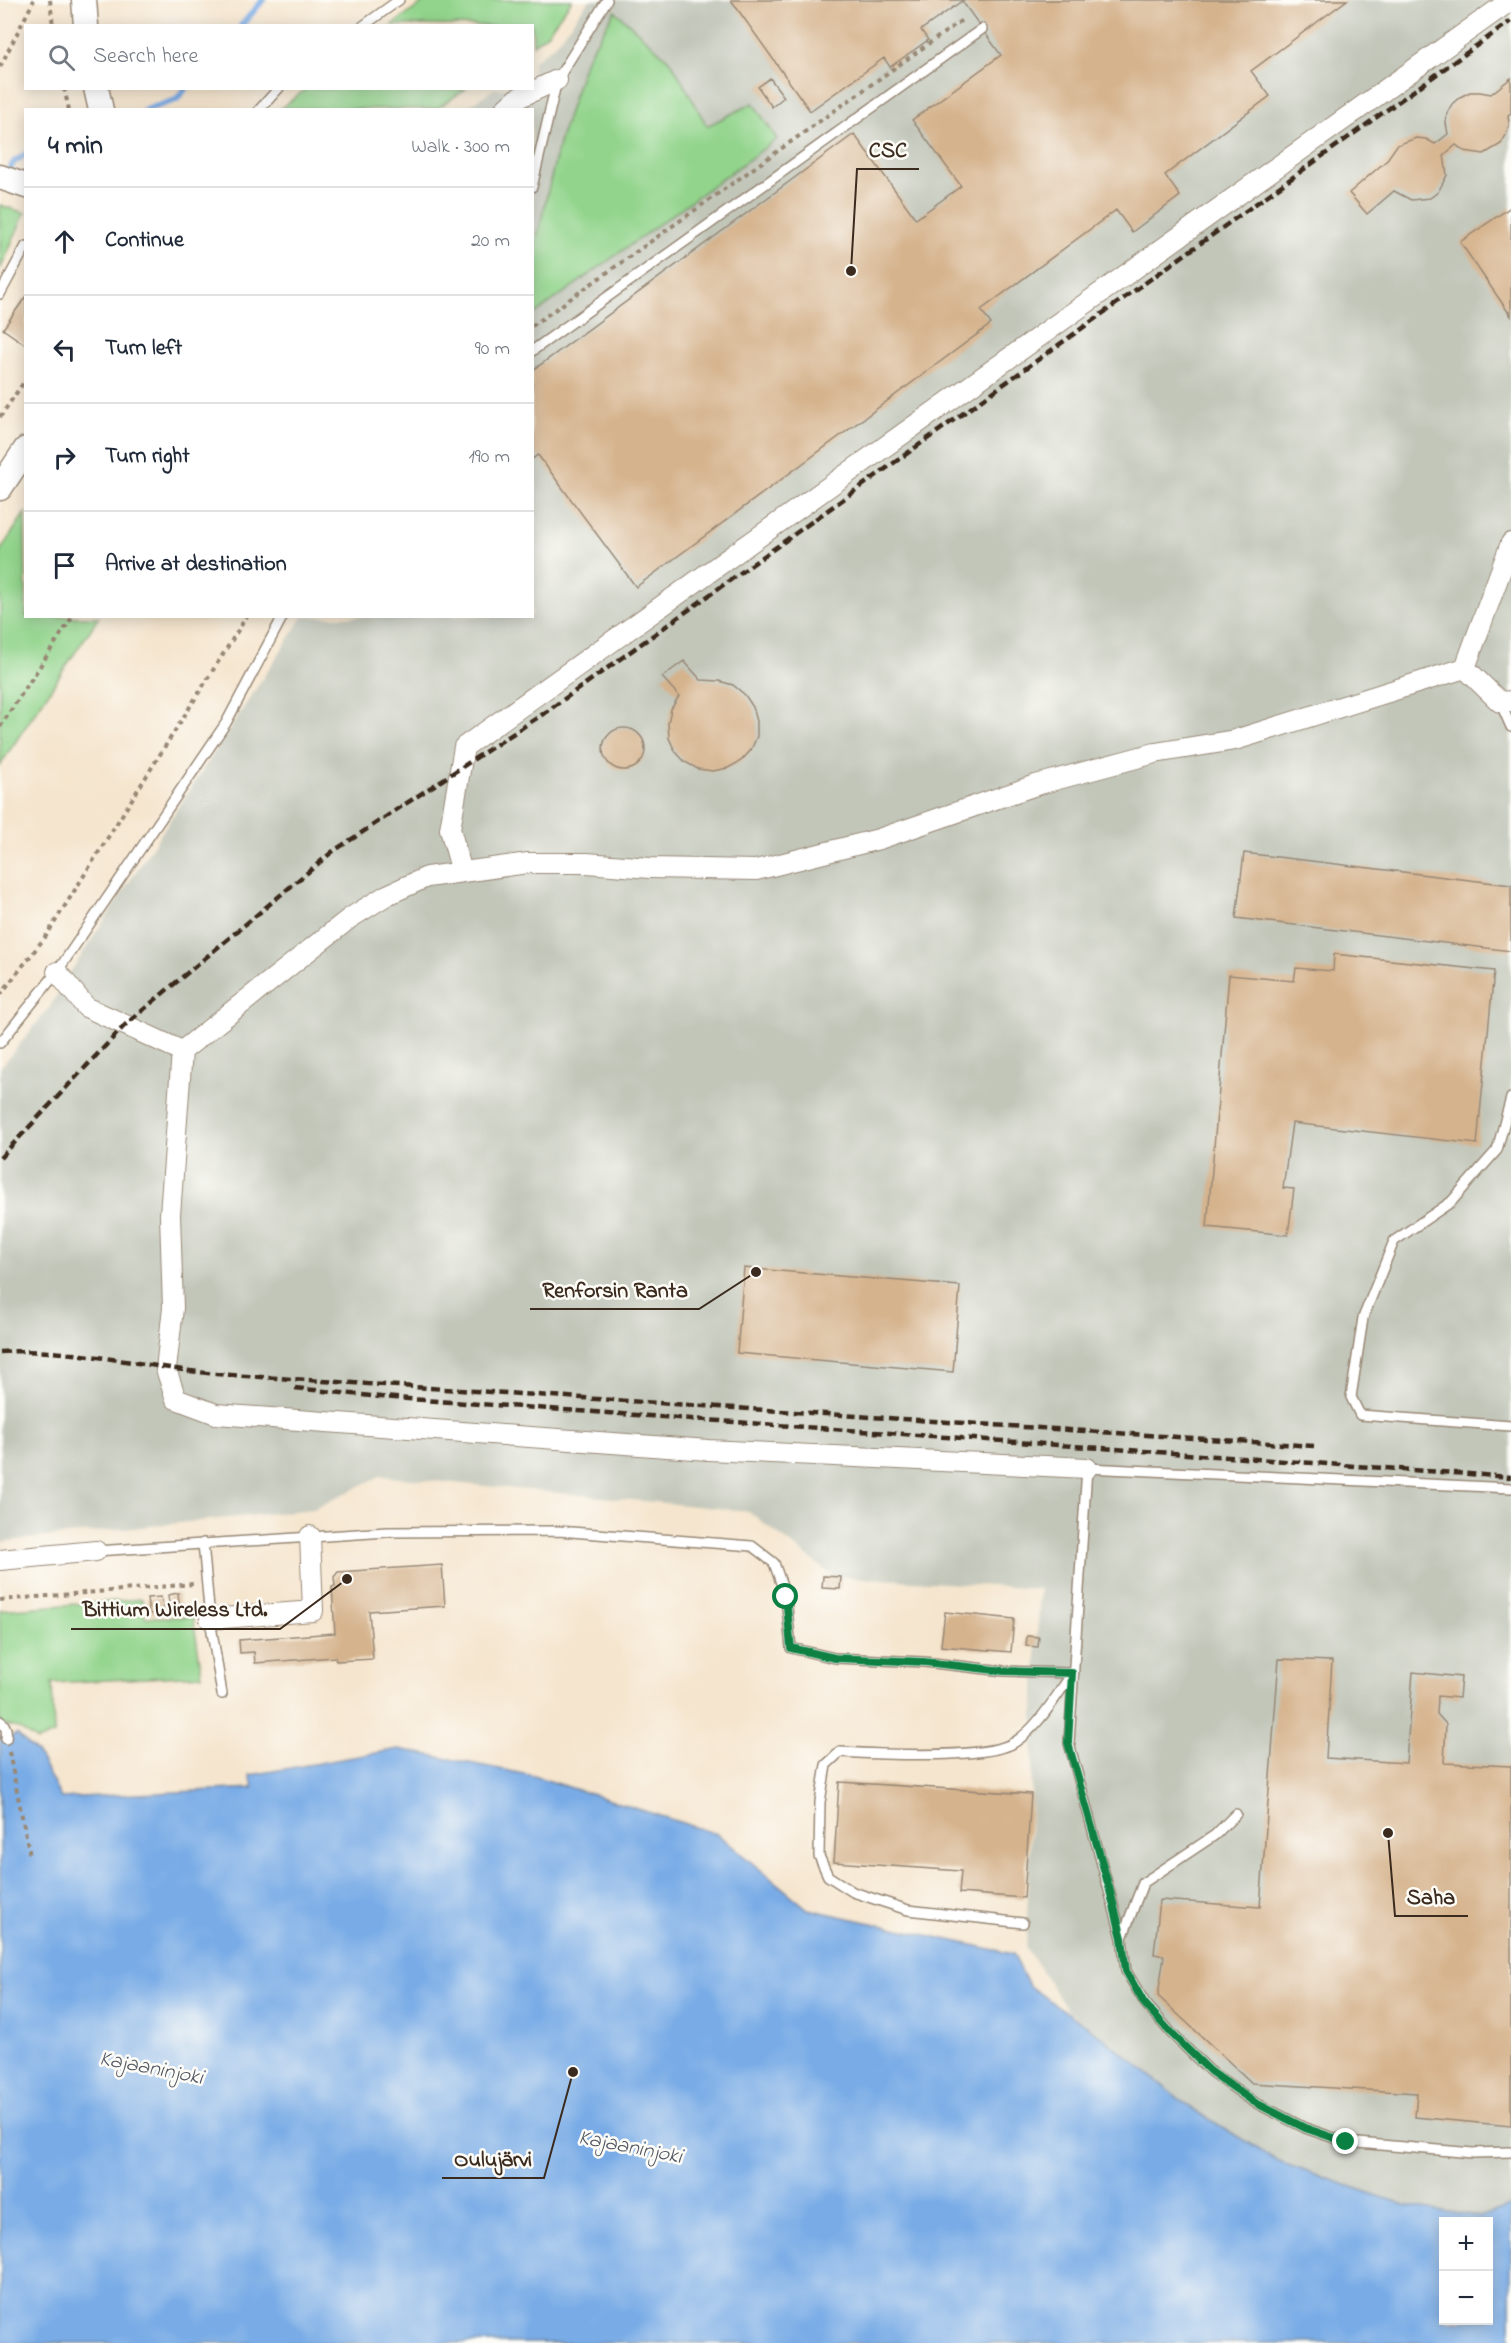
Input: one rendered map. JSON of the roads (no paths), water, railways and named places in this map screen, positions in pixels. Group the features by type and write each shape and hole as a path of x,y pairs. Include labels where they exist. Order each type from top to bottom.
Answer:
{"street":[{"path":"84,0 86,24"},
{"path":"462,872 450,829 464,747 1511,0"},
{"path":"506,108 516,99 557,80"},
{"path":"96,90 101,108"},
{"path":"0,177 24,185"},
{"path":"0,488 24,452"},
{"path":"1465,669 1511,543"},
{"path":"1087,1468 708,1450 252,1417 216,1414 176,1399 166,1369 173,1308 170,1215 182,1051 350,918 387,895 427,877 528,863 587,863 650,868 756,870 879,839 1036,785 1155,753 1235,740 1465,669"},
{"path":"1465,669 1506,701"},
{"path":"57,972 86,1007 182,1051"},
{"path":"210,1619 313,1611 310,1536"},
{"path":"0,1560 96,1551"}],"lane":[{"path":"366,24 399,0"},
{"path":"534,178 557,80 607,0"},
{"path":"534,350 982,29"},
{"path":"261,108 277,90"},
{"path":"0,294 24,250"},
{"path":"0,1043 57,972 226,723 282,618"},
{"path":"1506,701 1511,727"},
{"path":"1511,1098 1497,1150 1451,1202 1394,1241 1363,1318 1351,1397 1360,1415 1511,1426"},
{"path":"1511,1488 1087,1468 1068,1743 1122,1938 1126,1971 1144,2003 1210,2071 1254,2102 1305,2128 1346,2142 1473,2153 1511,2152"},
{"path":"96,1551 387,1532 558,1532 753,1546 774,1563 786,1597 791,1648 835,1658 924,1662 1004,1671 1072,1673"},
{"path":"203,1543 210,1619 222,1694"},
{"path":"1023,1923 908,1910 853,1892 828,1876 819,1856 820,1802 826,1765 840,1752 986,1752 1014,1743 1047,1710 1072,1673"},
{"path":"0,1721 7,1731 6,1739"},
{"path":"1122,1938 1143,1883 1215,1835 1236,1814"}],"water":[{"name":"Kajaaninjoki","path":"17,1734 38,1754 61,1798 253,1788 250,1775 399,1749 534,1776 717,1834 808,1909 1013,1954 1029,1986 1104,2038 1188,2106 1279,2162 1405,2205 1479,2217 1511,2205 1511,2343 0,2343 0,1735 7,1739"}],"waterway":[{"path":"243,24 263,0"},
{"path":"151,108 176,100 184,90"},
{"path":"6,175 14,162 24,155"}],"railway":[{"path":"0,1158 125,1025 332,852 546,712 1511,21"},
{"path":"0,1352 54,1352 216,1374 1314,1446"},
{"path":"295,1388 381,1397 1511,1477"}],"place":[{"name":"CSC","path":"851,271"},
{"name":"Renforsin Ranta","path":"756,1272"},
{"name":"Bittium Wireless Ltd.","path":"347,1579"},
{"name":"Saha","path":"1388,1833"},
{"name":"Oulujärvi","path":"573,2072"}]}
